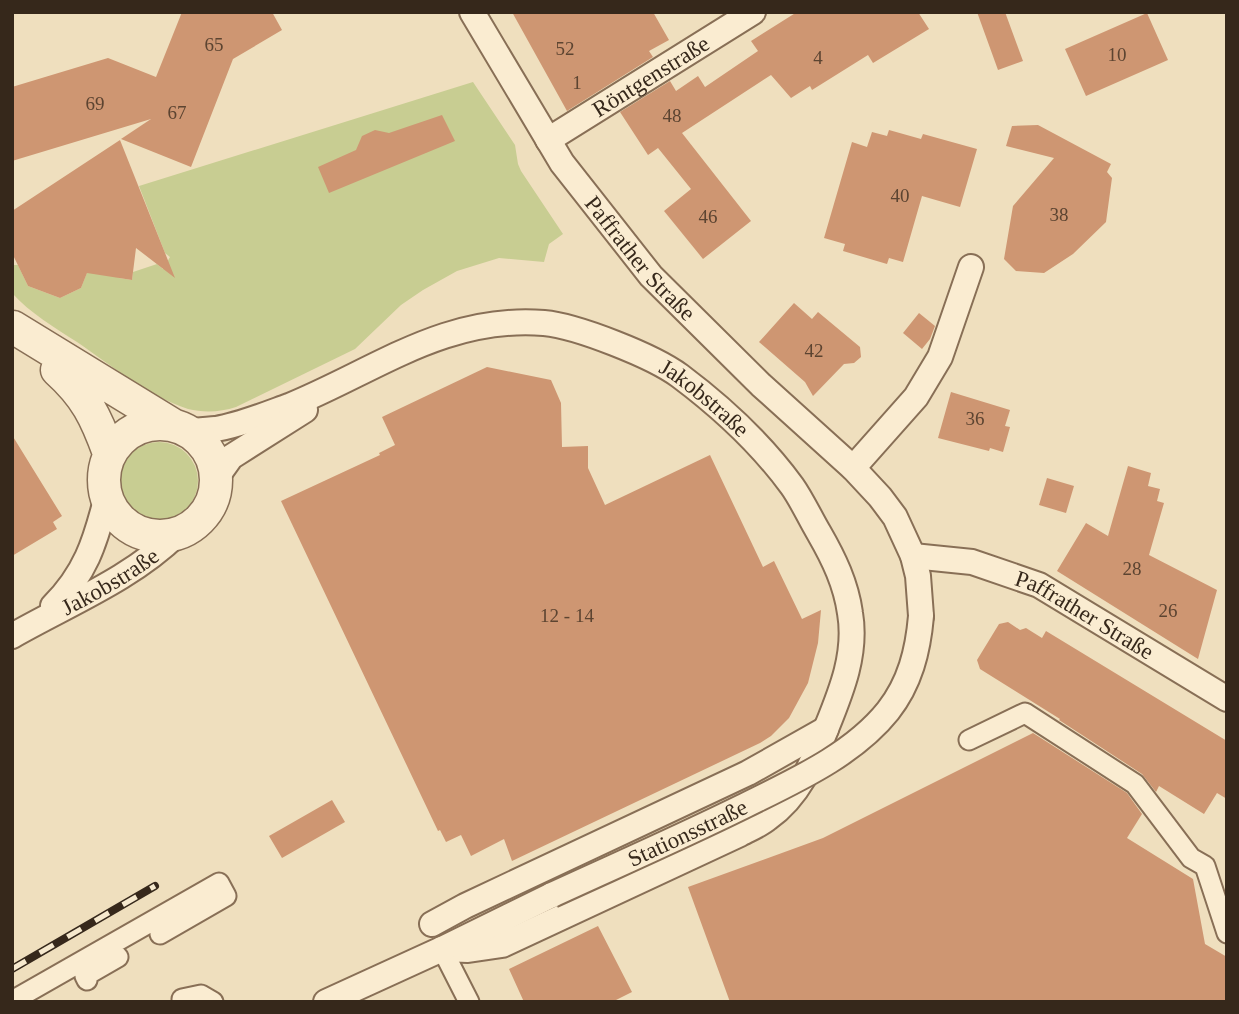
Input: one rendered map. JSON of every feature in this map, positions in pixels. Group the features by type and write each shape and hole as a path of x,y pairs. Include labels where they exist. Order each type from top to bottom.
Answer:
{"street":[{"name":"Paffrather Straße","path":"472,12 562,163 651,276 761,385 853,468 895,517 913,556 972,562 1039,585 1227,699"},
{"name":"Röntgenstraße","path":"548,140 753,12"},
{"path":"853,468 916,397 940,357 971,267"},
{"name":"Jakobstraße","path":"348,378 310,408 231,457 216,478 214,497 209,507 201,519 189,529 160,537 143,535 121,521 106,500 103,484 109,453 118,441 144,426 159,423 181,429 218,429 289,405 348,378 429,341 475,326 511,322 547,324 591,334 677,374 716,405 793,487 834,559 844,583 851,615 850,657 844,687 808,773 793,795 768,818 689,859 502,945 468,950 442,949"},
{"path":"12,327 181,429 209,451 216,478"},
{"path":"12,327 37,354 77,388 86,400 109,453"},
{"name":"Jakobstraße","path":"38,621 70,590 83,569 93,546 106,500"},
{"name":"Jakobstraße","path":"12,636 129,572 160,551 177,534"},
{"name":"Stationsstraße","path":"326,1002 762,797 822,765 867,733 887,712 906,680 917,648 921,616 918,576 913,556"},
{"path":"969,740 1025,713 1135,783 1191,858 1205,866 1227,933"},
{"path":"432,925 465,906 748,773 826,729"},
{"path":"12,1001 219,883 226,896 160,934"},
{"path":"442,949 469,1002"},
{"path":"87,980 85,976 118,957"},
{"path":"182,999 201,995 213,1002"}],"green space":[{"path":"473,82 515,145 521,171 563,234 549,244 544,262 499,258 457,271 401,305 355,349 236,407 212,411 194,410 159,396 43,320 12,293 12,265 18,265 28,286 60,298 81,288 92,260 119,278 132,280 133,272 157,264 163,269 170,257 165,253 139,186"},
{"path":"159,442 174,445 191,459 198,481 195,496 181,513 159,520 144,517 127,503 120,481 123,466 137,449"}],"building":[{"path":"182,12 272,12 282,30 233,59 191,167 121,139 151,119 12,161 12,87 108,58 156,77"},
{"path":"512,12 653,12 669,40 649,51 653,57 567,111"},
{"path":"797,12 918,12 929,29 873,63 868,55 812,90 810,86 791,98 771,75 682,133 751,221 703,259 664,211 691,189 658,148 648,155 620,112 670,81 676,91 698,76 705,87 758,51 751,41"},
{"path":"977,12 1005,12 1023,61 998,70"},
{"path":"1147,13 1168,60 1086,96 1065,49"},
{"path":"442,115 455,141 329,193 318,167 356,150 362,136 375,130 389,133"},
{"path":"1038,125 1111,164 1107,172 1112,178 1106,222 1073,254 1044,273 1016,271 1004,259 1013,206 1054,158 1006,146 1012,126"},
{"path":"889,130 921,139 923,134 977,149 960,207 922,196 903,262 889,258 887,264 843,251 845,244 824,238 852,142 867,147 872,132 887,136"},
{"path":"120,140 175,278 136,248 132,280 87,273 81,288 60,298 28,286 12,253 12,211"},
{"path":"794,303 812,319 818,312 860,347 861,357 854,363 844,364 813,396 805,382 759,342"},
{"path":"919,313 935,326 922,349 903,333"},
{"path":"487,367 551,380 561,403 562,447 588,446 588,468 605,505 710,455 763,567 774,561 802,619 821,610 818,643 808,683 789,718 771,736 512,861 504,839 471,856 461,835 446,842 440,830 438,831 281,501 380,455 379,453 395,445 382,417"},
{"path":"951,392 1010,410 1005,426 1010,427 1003,452 938,438"},
{"path":"12,435 62,516 53,522 57,529 12,556"},
{"path":"1128,466 1151,473 1148,486 1160,489 1157,501 1164,503 1149,555 1217,590 1198,659 1057,571 1086,523 1108,536"},
{"path":"1047,478 1074,486 1066,513 1039,505"},
{"path":"1008,622 1020,630 1026,628 1042,638 1046,631 1227,741 1227,799 1217,793 1204,814 1159,786 1156,792 1142,774 980,669 977,660 999,624"},
{"path":"1033,733 1127,793 1142,814 1127,838 1193,879 1205,944 1227,957 1227,1002 730,1002 688,887 823,838"},
{"path":"332,800 345,822 282,858 269,836"},
{"path":"598,926 632,992 612,1002 524,1002 509,969"}],"railway":[{"path":"12,969 155,886"}]}
